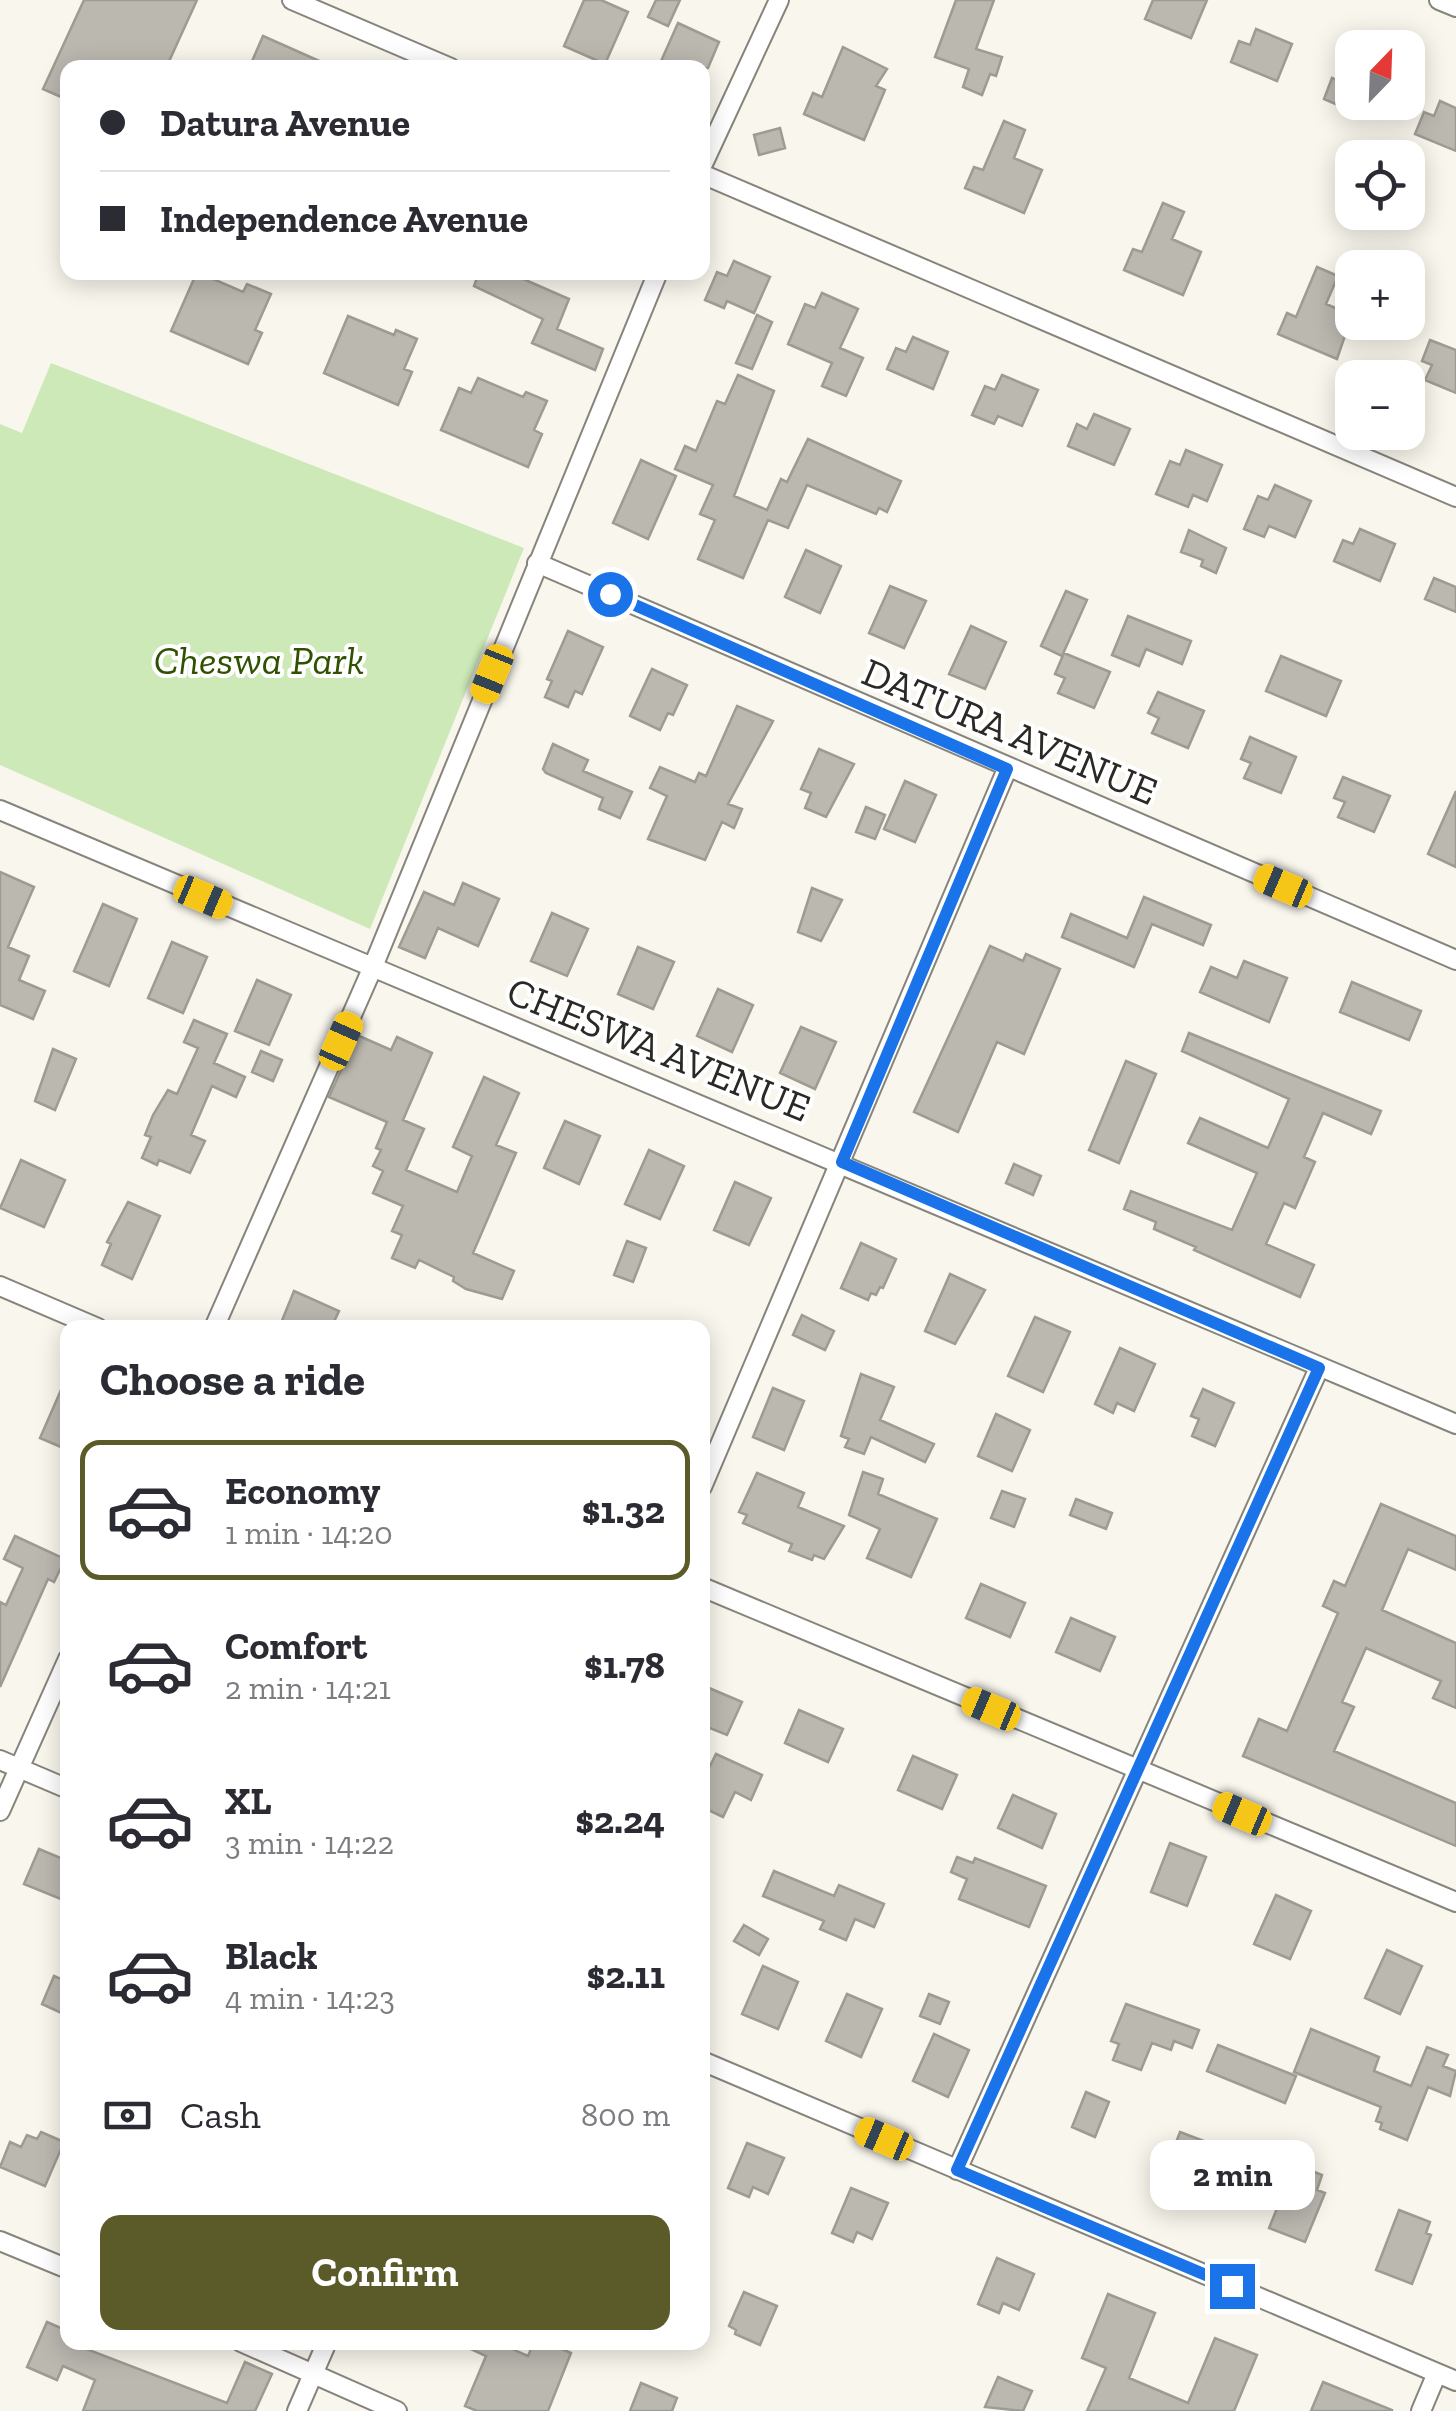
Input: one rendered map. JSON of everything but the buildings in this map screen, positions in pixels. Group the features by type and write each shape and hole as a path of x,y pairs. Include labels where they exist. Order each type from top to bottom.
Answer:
{"street":[{"path":"292,0 432,60"},
{"path":"710,149 779,0"},
{"path":"1439,0 1456,8"},
{"path":"710,177 1456,497"},
{"path":"218,1320 372,970 655,280"},
{"name":"DATURA AVENUE","path":"537,562 1007,769 1456,960"},
{"path":"710,1468 1007,769"},
{"name":"CHESWA AVENUE","path":"0,810 1456,1424"},
{"path":"0,1286 79,1320"},
{"path":"957,2170 1319,1368"},
{"path":"710,1590 1456,1902"},
{"path":"0,1812 60,1677"},
{"path":"0,1760 60,1786"},
{"path":"710,2065 1456,2382"},
{"path":"0,2240 60,2266"},
{"path":"254,2350 310,2382 397,2411"},
{"path":"297,2411 324,2350"},
{"path":"1421,2411 1437,2373"},
{"path":"310,2382 310,2411"}],"green space":[{"name":"Cheswa Park","path":"51,363 524,548 370,929 0,765 0,424 22,433"}],"route":[{"path":"610,594 1007,769 842,1162 1319,1368 957,2170 1232,2286"}]}
